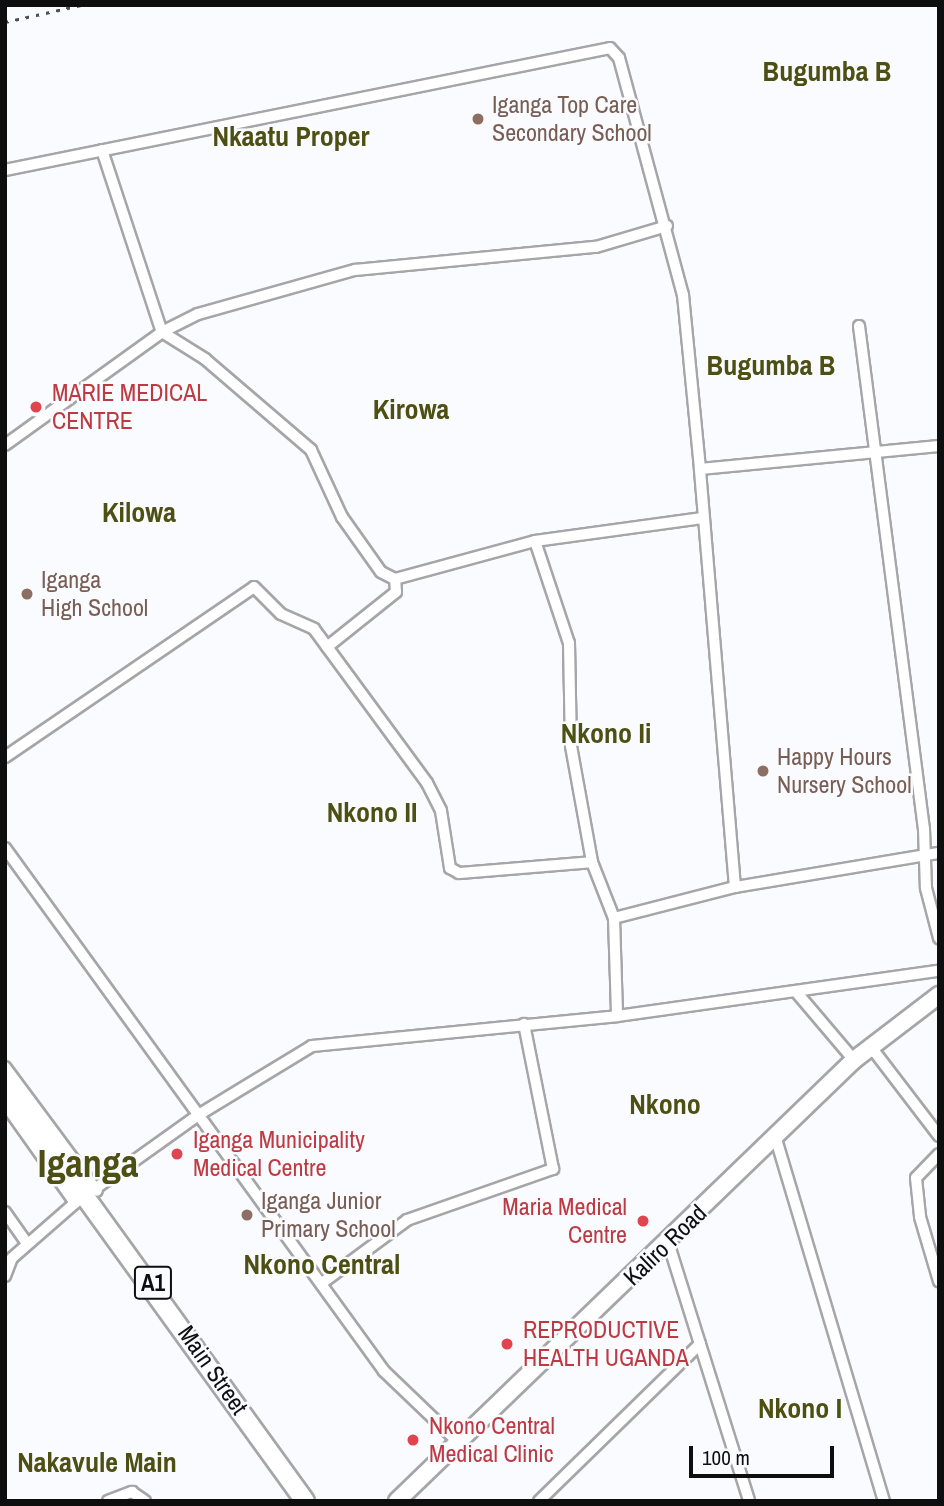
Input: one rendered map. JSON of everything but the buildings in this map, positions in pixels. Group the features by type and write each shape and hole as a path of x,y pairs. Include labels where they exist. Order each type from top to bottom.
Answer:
{"main road":[{"name":"Kaliro Road","path":"397,1501 776,1139 854,1060 939,995"},
{"name":"Main Street","path":"5,1086 299,1496"}],"street":[{"path":"5,170 610,48 618,58 667,226 683,295 735,887"},
{"path":"102,150 162,332 205,359 311,450 370,561 395,579 396,592 327,647"},
{"path":"5,445 162,332 209,310 355,270 596,247 667,226"},
{"path":"859,326 924,829 922,857 939,937"},
{"path":"700,469 873,448 939,446"},
{"path":"395,579 535,541 702,518"},
{"path":"535,541 569,643 572,746 592,862 614,918 617,1016"},
{"path":"5,757 254,587 281,614 302,619 327,647 427,783 441,811 450,868 459,873 592,862"},
{"path":"6,852 200,1114 384,1371 458,1442"},
{"path":"614,918 735,887 939,853"},
{"path":"5,1276 27,1244 87,1197 200,1114 312,1046 617,1016 798,994 939,971"},
{"path":"798,994 854,1060"},
{"path":"322,1283 407,1220 553,1169 524,1024"},
{"path":"871,1047 939,1136"},
{"name":"Main Street","path":"5,1067 87,1197"},
{"name":"Main Street","path":"5,1104 87,1197"},
{"path":"776,1139 884,1501"},
{"path":"939,1154 916,1178 920,1217 939,1280"},
{"path":"5,1212 27,1244"},
{"path":"668,1241 749,1501"},
{"path":"539,1501 700,1344"},
{"path":"108,1501 132,1492 145,1501"}],"railway":[{"path":"5,22 81,5"}],"place":[{"name":"Iganga Top Care Secondary School","path":"478,119"},
{"name":"MARIE MEDICAL CENTRE","path":"36,407"},
{"name":"Iganga High School","path":"27,594"},
{"name":"Happy Hours Nursery School","path":"763,771"},
{"name":"Iganga Municipality Medical Centre","path":"177,1154"},
{"name":"Iganga Junior Primary School","path":"247,1215"},
{"name":"Maria Medical Centre","path":"643,1221"},
{"name":"REPRODUCTIVE HEALTH UGANDA","path":"507,1344"},
{"name":"Nkono Central Medical Clinic","path":"413,1440"}],"district":[{"name":"Bugumba B","path":"827,71"},
{"name":"Nkaatu Proper","path":"291,136"},
{"name":"Bugumba B","path":"771,365"},
{"name":"Kirowa","path":"411,409"},
{"name":"Kilowa","path":"139,512"},
{"name":"Nkono Ii","path":"606,733"},
{"name":"Nkono II","path":"372,812"},
{"name":"Nkono","path":"665,1104"},
{"name":"Iganga","path":"88,1164"},
{"name":"Nkono Central","path":"322,1264"},
{"name":"Nkono I","path":"800,1408"},
{"name":"Nakavule Main","path":"97,1462"}]}
